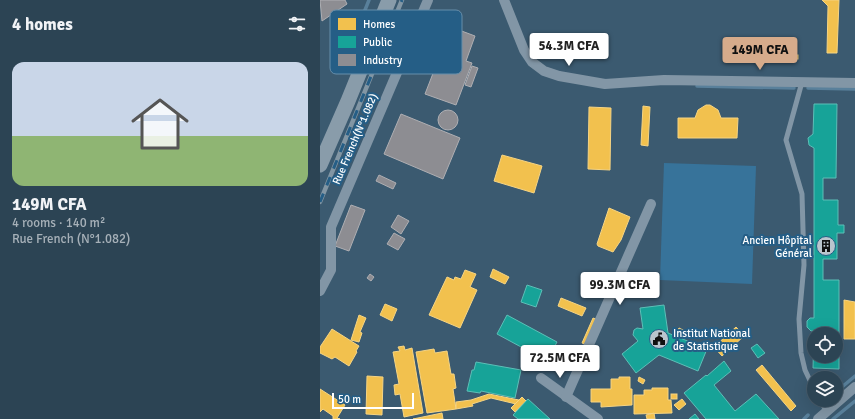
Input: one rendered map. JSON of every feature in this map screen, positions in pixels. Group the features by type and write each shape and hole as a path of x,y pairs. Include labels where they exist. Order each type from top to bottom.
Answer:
{"street":[{"path":"384,10 388,0"},
{"name":"Rue French(N°1.082)","path":"424,10 428,0"},
{"path":"504,0 524,50 532,62 544,71 558,76 605,84 664,80 855,83"},
{"path":"320,165 359,74"},
{"name":"Rue French(N°1.082)","path":"320,291 330,270 331,227 396,74"},
{"path":"566,397 651,204"},
{"path":"542,378 598,419"},
{"path":"818,419 855,387"}],"lane":[{"path":"802,82 786,140 802,194 804,265 799,319 802,359 807,374"},
{"path":"824,407 827,412"}],"shaded area":[{"path":"664,163 756,166 752,284 660,280"}],"building: Homes":[{"path":"822,0 839,0 837,53 827,53 828,6"},
{"path":"573,39 575,45 581,46 581,57 565,56 563,41"},
{"path":"793,55 798,55 798,59 793,59"},
{"path":"706,105 710,105 718,110 721,118 738,118 737,138 678,138 678,118 695,118 698,110"},
{"path":"643,106 650,107 648,146 641,145"},
{"path":"589,107 611,108 610,170 588,169"},
{"path":"502,155 542,166 534,193 494,181"},
{"path":"609,208 630,217 621,240 613,252 598,246 597,244"},
{"path":"493,269 509,277 505,284 490,277"},
{"path":"465,270 476,274 470,287 477,290 460,328 429,315 447,277 454,280 455,277 461,279"},
{"path":"561,298 586,308 582,316 558,306"},
{"path":"844,300 855,302 855,339 844,339"},
{"path":"385,304 397,309 392,321 380,315"},
{"path":"359,315 366,318 360,332 362,333 359,342 351,340"},
{"path":"593,318 598,320 587,345 582,343"},
{"path":"736,327 744,336 722,356 714,347"},
{"path":"679,328 687,332 685,337 676,334"},
{"path":"332,329 359,346 349,366 335,357 332,359 320,353 320,347"},
{"path":"404,346 405,350 412,348 423,413 404,417 400,394 395,395 394,385 399,384 393,352 400,351 398,347"},
{"path":"434,349 435,353 447,351 451,374 454,374 456,388 453,389 456,409 427,413 416,352"},
{"path":"762,365 796,406 791,411 756,370"},
{"path":"367,376 383,377 382,415 366,414"},
{"path":"619,377 630,377 632,405 601,407 601,402 591,402 591,389 611,389 611,379 619,379"},
{"path":"639,377 645,380 643,384 638,381"},
{"path":"652,388 668,388 668,400 671,400 672,413 634,414 634,395 644,395 644,390 652,390"},
{"path":"320,389 345,405 337,418 340,419 333,419 333,416 323,409 320,412"},
{"path":"489,394 519,400 516,404 491,398 472,404 473,406 456,409 456,402 471,400"},
{"path":"671,394 677,394 677,399 671,399"},
{"path":"522,397 526,401 515,412 511,408"},
{"path":"682,399 686,404 679,410 674,405"},
{"path":"442,413 443,419 413,419"},
{"path":"654,413 655,419 647,419 646,415"}],"building: Public":[{"name":"Ancien Hôpital Général","path":"814,104 837,104 836,178 823,178 823,200 838,200 838,225 844,225 844,233 837,233 837,259 823,259 823,280 839,280 839,327 807,327 807,321 810,318 814,318 814,148 809,145 808,138 813,134"},
{"path":"527,285 542,290 536,307 521,302"},
{"name":"Institut National de Statistique","path":"664,305 668,333 707,349 698,371 659,355 636,373 622,354 638,341 633,335 634,330 637,328 643,329 640,308"},
{"path":"507,315 557,342 547,361 497,334"},
{"path":"757,344 765,353 758,358 751,348"},
{"path":"724,361 731,371 714,385 735,411 756,394 779,419 706,419 684,393"},
{"path":"476,362 521,370 515,398 481,391 480,393 467,391 472,370 474,370"},
{"name":"Ancien Hôpital Général","path":"813,363 839,363 839,369 813,368"},
{"path":"528,399 550,419 518,419 513,415"},
{"path":"695,414 699,419 689,419"}],"building: Industry":[{"path":"320,0 345,0 347,4 338,10 330,10 330,16 322,21"},
{"path":"462,31 475,36 466,61 472,63 456,105 425,94 433,74 462,74"},
{"path":"472,66 478,68 471,87 465,85"},
{"path":"444,110 452,110 458,116 458,124 452,130 444,130 438,124 438,116"},
{"path":"401,114 460,138 443,179 384,154"},
{"path":"379,175 396,183 393,189 376,181"},
{"path":"351,205 365,210 349,251 335,246"},
{"path":"398,215 409,221 401,234 391,227"},
{"path":"394,233 405,239 398,250 387,244"},
{"path":"370,274 374,277 371,281 367,278"}],"waterway":[{"path":"365,10 369,0"},
{"path":"697,86 794,88"},
{"path":"808,88 855,89"},
{"path":"843,386 855,376"},
{"path":"833,419 855,401"},
{"path":"804,419 808,415"}],"railway":[{"path":"398,10 402,0"},
{"path":"320,202 372,74"}],"place":[{"name":"Ancien Hôpital Général","path":"826,246"},
{"name":"Institut National de Statistique","path":"659,339"}]}
